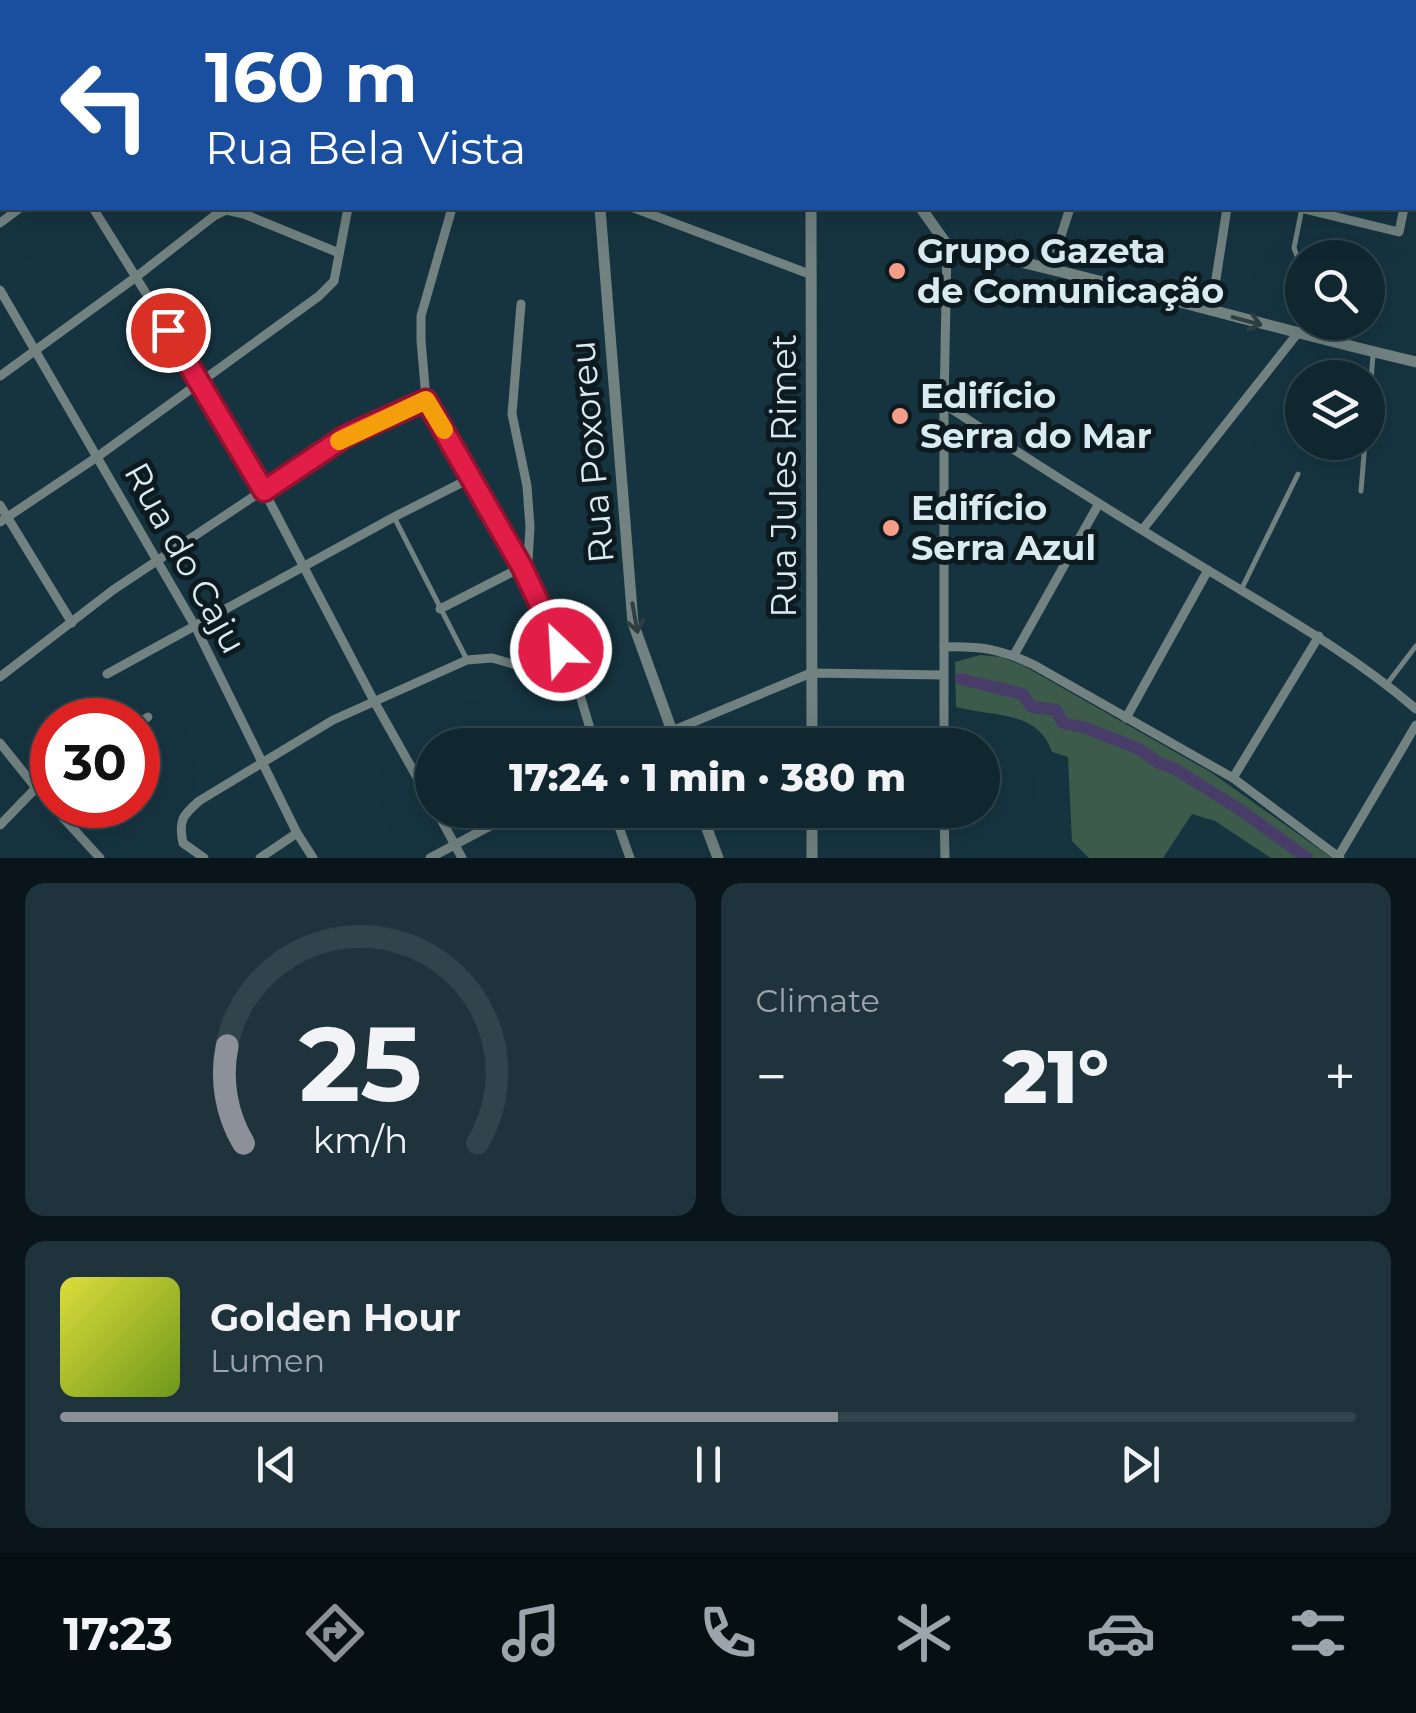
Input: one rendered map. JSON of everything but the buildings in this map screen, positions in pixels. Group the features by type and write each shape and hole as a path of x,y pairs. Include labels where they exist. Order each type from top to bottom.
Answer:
{"street":[{"path":"94,210 264,491 415,774"},
{"path":"0,376 226,210 339,253"},
{"path":"4,520 319,296 334,281 348,210"},
{"path":"451,210 422,316 426,400 522,567 576,682 590,728"},
{"name":"Rua Poxoreu","path":"600,210 633,622 671,728"},
{"path":"639,210 812,275"},
{"name":"Rua Jules Rimet","path":"811,210 812,728"},
{"path":"921,210 947,245 944,728"},
{"path":"1051,267 1069,210"},
{"path":"1211,311 1227,210"},
{"path":"1309,210 1399,232 1404,210"},
{"path":"947,245 1051,267 1285,331"},
{"name":"Rua do Caju","path":"0,290 195,626 313,858"},
{"path":"440,610 528,561 527,486 512,414 520,304"},
{"path":"1143,529 1292,340"},
{"path":"1322,340 1416,362"},
{"path":"0,676 113,590 346,436 426,400"},
{"path":"944,404 1098,505 1319,636 1388,684 1416,709"},
{"path":"107,674 472,478"},
{"path":"0,505 4,520 72,624"},
{"path":"1014,656 1098,505"},
{"path":"1126,718 1208,570"},
{"path":"1233,778 1319,636"},
{"path":"944,647 984,647 1014,656 1233,778 1339,857 1416,724"},
{"path":"204,858 182,843 183,815 262,761 333,720 467,660 492,658 576,682"},
{"path":"679,728 812,672 943,676"},
{"path":"0,743 30,780"},
{"path":"0,825 30,794"},
{"path":"73,828 100,858"},
{"path":"447,828 462,858"},
{"path":"430,858 486,828"},
{"path":"619,828 630,858"},
{"path":"707,828 718,858"},
{"path":"812,828 812,858"},
{"path":"944,828 945,858"},
{"path":"260,858 297,833"}],"lane":[{"path":"1295,240 1301,210"},
{"path":"1372,360 1373,352"},
{"path":"1361,491 1364,460"},
{"path":"1240,590 1298,474"},
{"path":"394,517 467,660"},
{"path":"1388,684 1416,646"}],"green space":[{"path":"980,655 1001,657 1024,666 1212,773 1332,858 1271,858 1215,821 1192,814 1163,858 1089,858 1072,841 1068,757 1052,752 1036,728 1024,722 956,707 955,662"}],"waterway":[{"path":"961,679 1022,694 1032,707 1056,710 1063,723 1139,749 1239,809 1307,858"}],"slow traffic":[{"path":"339,441 426,400 444,430"}],"place":[{"name":"Grupo Gazeta de Comunicação","path":"897,271"},
{"name":"Edifício Serra do Mar","path":"900,416"},
{"name":"Edifício Serra Azul","path":"891,528"}],"route":[{"path":"168,330 264,491 346,436 426,400 522,567 561,650"}]}
